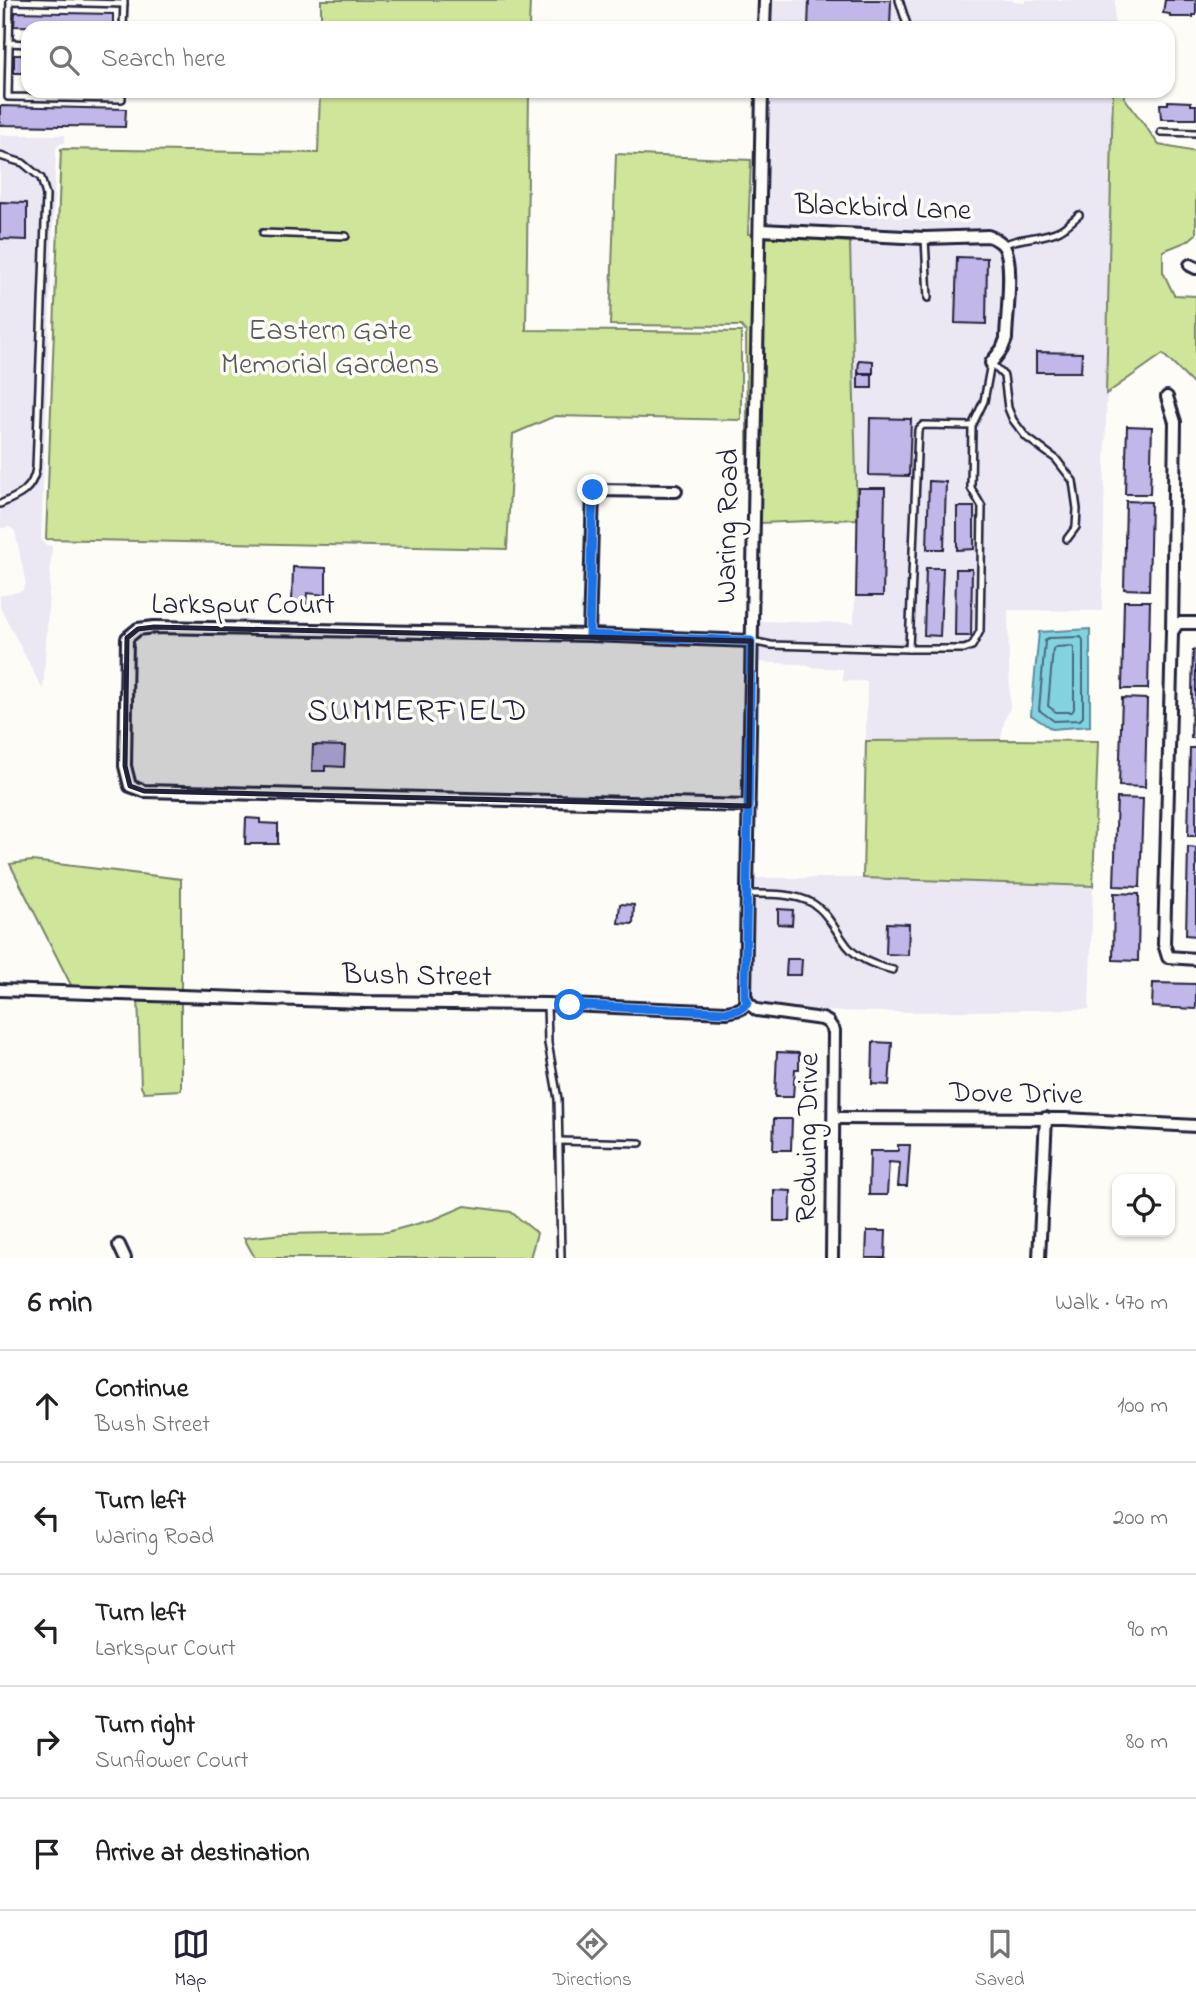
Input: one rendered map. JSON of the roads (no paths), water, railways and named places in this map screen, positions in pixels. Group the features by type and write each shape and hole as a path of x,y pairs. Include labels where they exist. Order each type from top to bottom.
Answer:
{"street":[{"path":"764,21 765,0"},
{"name":"Waring Road","path":"748,1003 745,996 762,98"},
{"name":"Blackbird Lane","path":"761,230 925,238 988,236 1003,245 1009,260 1006,339 991,363"},
{"path":"1167,397 1175,422 1164,944 1168,957 1196,959"},
{"path":"589,635 593,490 676,491"},
{"path":"1172,632 1178,623 1196,624"},
{"name":"Larkspur Court","path":"749,806 144,792 130,786 125,766 127,638 138,629 589,635 751,641"},
{"name":"Bush Street","path":"0,990 363,1002 547,1004 727,1012 740,1009 748,1003"},
{"name":"Redwing Drive","path":"748,1003 757,1010 828,1021 834,1031 832,1258"},
{"name":"Dove Drive","path":"835,1118 1046,1118 1196,1126"},
{"path":"1039,1258 1046,1118"},
{"path":"119,1245 125,1258"}],"lane":[{"path":"21,97 8,97 10,0 124,2 123,21"},
{"path":"900,0 906,21"},
{"path":"9,43 21,44"},
{"path":"65,98 122,98"},
{"path":"1161,132 1196,132"},
{"path":"0,156 23,163 41,178 46,195 36,468 31,486 19,496 0,504"},
{"path":"1003,245 1015,239 1059,230 1079,215"},
{"path":"263,233 346,236"},
{"path":"925,238 928,298"},
{"path":"751,641 771,645 909,649 964,649 972,646 980,631 982,507 971,488 972,426 984,401 991,363"},
{"path":"991,363 1004,376 1008,408 1013,420 1026,437 1056,460 1073,481 1077,509 1076,527 1066,539"},
{"path":"909,649 918,430 923,425 972,426"},
{"path":"748,894 774,894 812,903 821,910 849,948 874,966 892,970"},
{"path":"547,1004 548,1043 558,1099 561,1258"},
{"path":"559,1141 640,1143"}],"water":[{"path":"1090,629 1090,726 1052,729 1031,715 1039,632"}],"district":[{"name":"SUMMERFIELD","path":"418,712"}],"park label":[{"name":"Eastern Gate Memorial Gardens","path":"330,349"}]}
